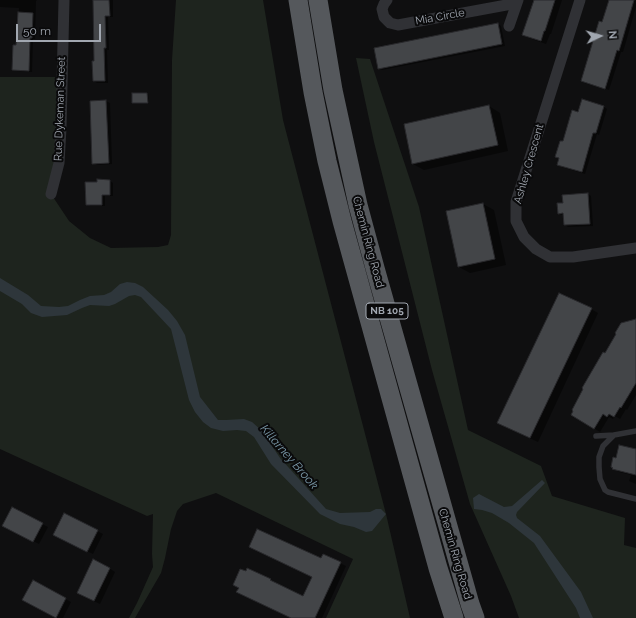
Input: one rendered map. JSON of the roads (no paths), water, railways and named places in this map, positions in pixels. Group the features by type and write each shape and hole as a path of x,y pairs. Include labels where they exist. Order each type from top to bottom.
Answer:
{"highway":[{"name":"Chemin Ring Road","path":"298,0 313,92 327,161 342,221 438,568 454,618"},
{"name":"Chemin Ring Road","path":"318,0 333,90 358,205 374,268 475,618"}],"street":[{"name":"Rue Dykeman Street","path":"50,194 59,163 64,0"},
{"name":"Mia Circle","path":"387,0 382,9 384,17 390,23 398,25 517,2"},
{"name":"Ashley Crescent","path":"580,0 516,202 516,221 524,237 536,249 550,257 573,257 636,248"},
{"path":"509,26 517,2"}],"lane":[{"path":"596,436 614,435 636,431"},
{"path":"614,435 603,446 599,457 600,478 605,490 608,492 636,499"}],"water label":[{"name":"Killarney Brook","path":"289,457"}]}
